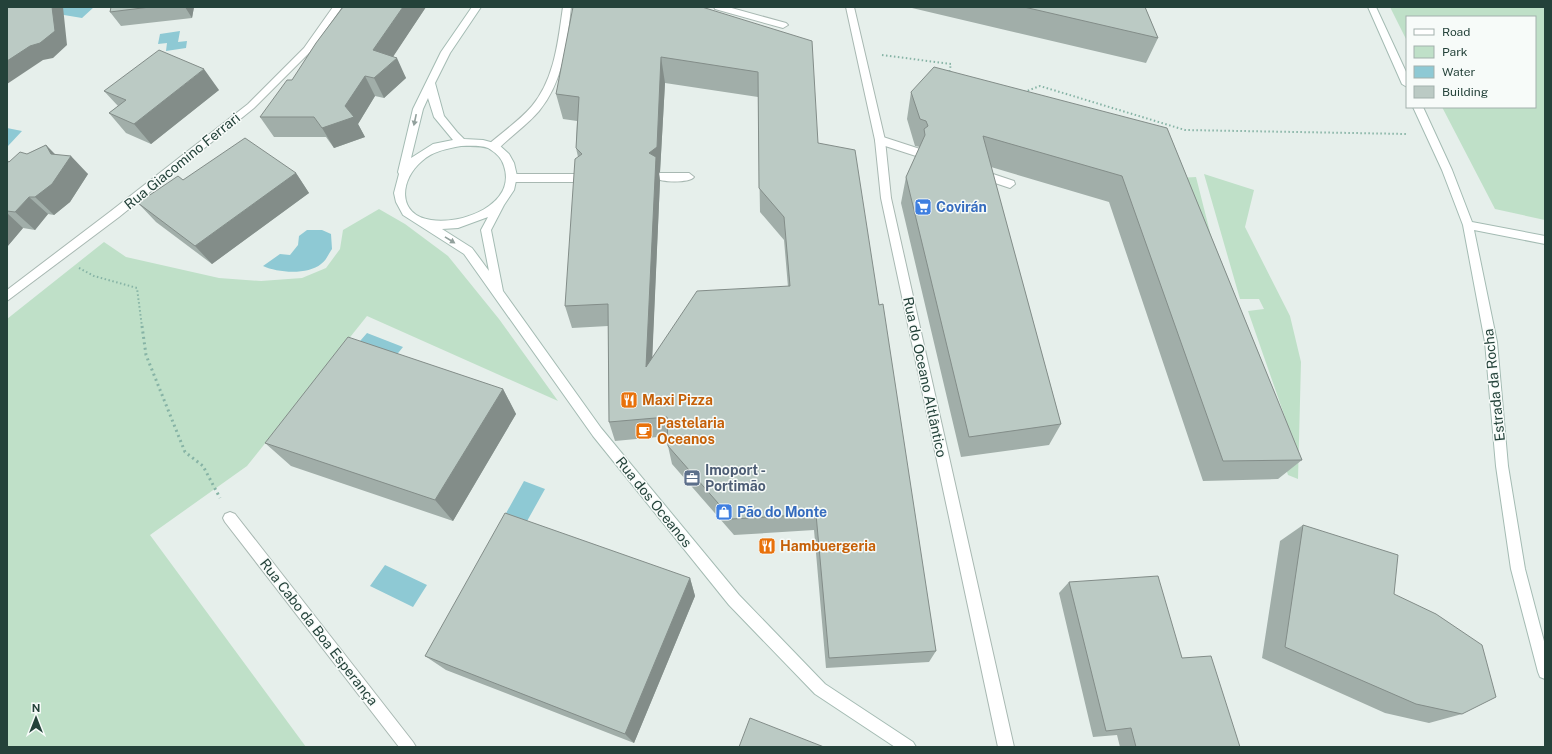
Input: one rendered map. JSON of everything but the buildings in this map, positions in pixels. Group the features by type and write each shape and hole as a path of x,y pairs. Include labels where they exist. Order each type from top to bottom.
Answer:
{"street":[{"name":"Rua Giacomino Ferrari","path":"7,296 116,214 251,106 307,50 338,7"},
{"path":"400,183 418,109 446,52 477,7"},
{"path":"494,146 536,109 551,84 563,39 567,7"},
{"path":"718,7 783,25"},
{"name":"Rua do Oceano Altlântico","path":"850,7 880,140 886,198 1006,747"},
{"path":"1372,7 1406,82"},
{"path":"431,84 434,110 446,128 461,142"},
{"name":"Estrada da Rocha","path":"1418,108 1447,170 1468,225 1491,342 1502,466 1518,569 1545,672"},
{"path":"880,140 916,152"},
{"path":"417,220 449,225 469,222 483,216 501,203 510,188 513,178 509,161 494,146 461,142 437,148 416,159 402,176 398,190 399,201 408,213 417,220 468,251 499,295"},
{"path":"513,178 582,178"},
{"path":"660,178 689,178"},
{"path":"993,178 1010,184"},
{"name":"Rua dos Oceanos","path":"501,203 486,230 499,295 597,432 734,600 820,689 908,747"},
{"path":"1468,225 1545,240"},
{"name":"Rua Cabo da Boa Esperança","path":"230,518 408,747"}],"path":[{"path":"860,52 951,64 947,79"},
{"path":"1021,93 1040,86 1185,130 1430,134"},
{"path":"58,258 94,276 137,288 146,355 185,452 203,466 230,518"}],"green space":[{"path":"1390,7 1545,7 1545,220 1495,209 1443,108 1536,108 1536,16 1406,16 1406,39"},
{"path":"1204,174 1254,190 1245,227 1290,316 1301,362 1298,479 1288,475 1273,428 1288,426 1248,311 1264,309 1259,299 1240,299"},
{"path":"1196,177 1227,299 1179,178"},
{"path":"379,209 405,224 448,256 499,319 558,401 367,316 247,466 150,535 306,747 7,747 7,319 104,242 126,257 219,278 261,281 302,278 326,268 340,249 343,230"}],"water":[{"path":"59,7 94,7 82,18 52,13"},
{"path":"180,31 178,42 187,41 186,48 166,51 167,43 158,44 160,34"},
{"path":"7,128 22,131 8,146 7,146"},
{"path":"307,230 322,230 331,234 332,249 323,263 309,270 293,272 263,266 280,254 290,255 298,245 299,236"},
{"path":"367,333 403,347 390,363 354,348"},
{"path":"524,481 545,489 526,523 505,515"},
{"path":"385,565 427,585 413,607 370,586"}],"place":[{"name":"Covirán","path":"923,207"},
{"name":"Maxi Pizza","path":"629,400"},
{"name":"Pastelaria Oceanos","path":"644,431"},
{"name":"Imoport - Portimão","path":"692,478"},
{"name":"Pão do Monte","path":"724,512"},
{"name":"Hambuergeria","path":"767,546"}]}
